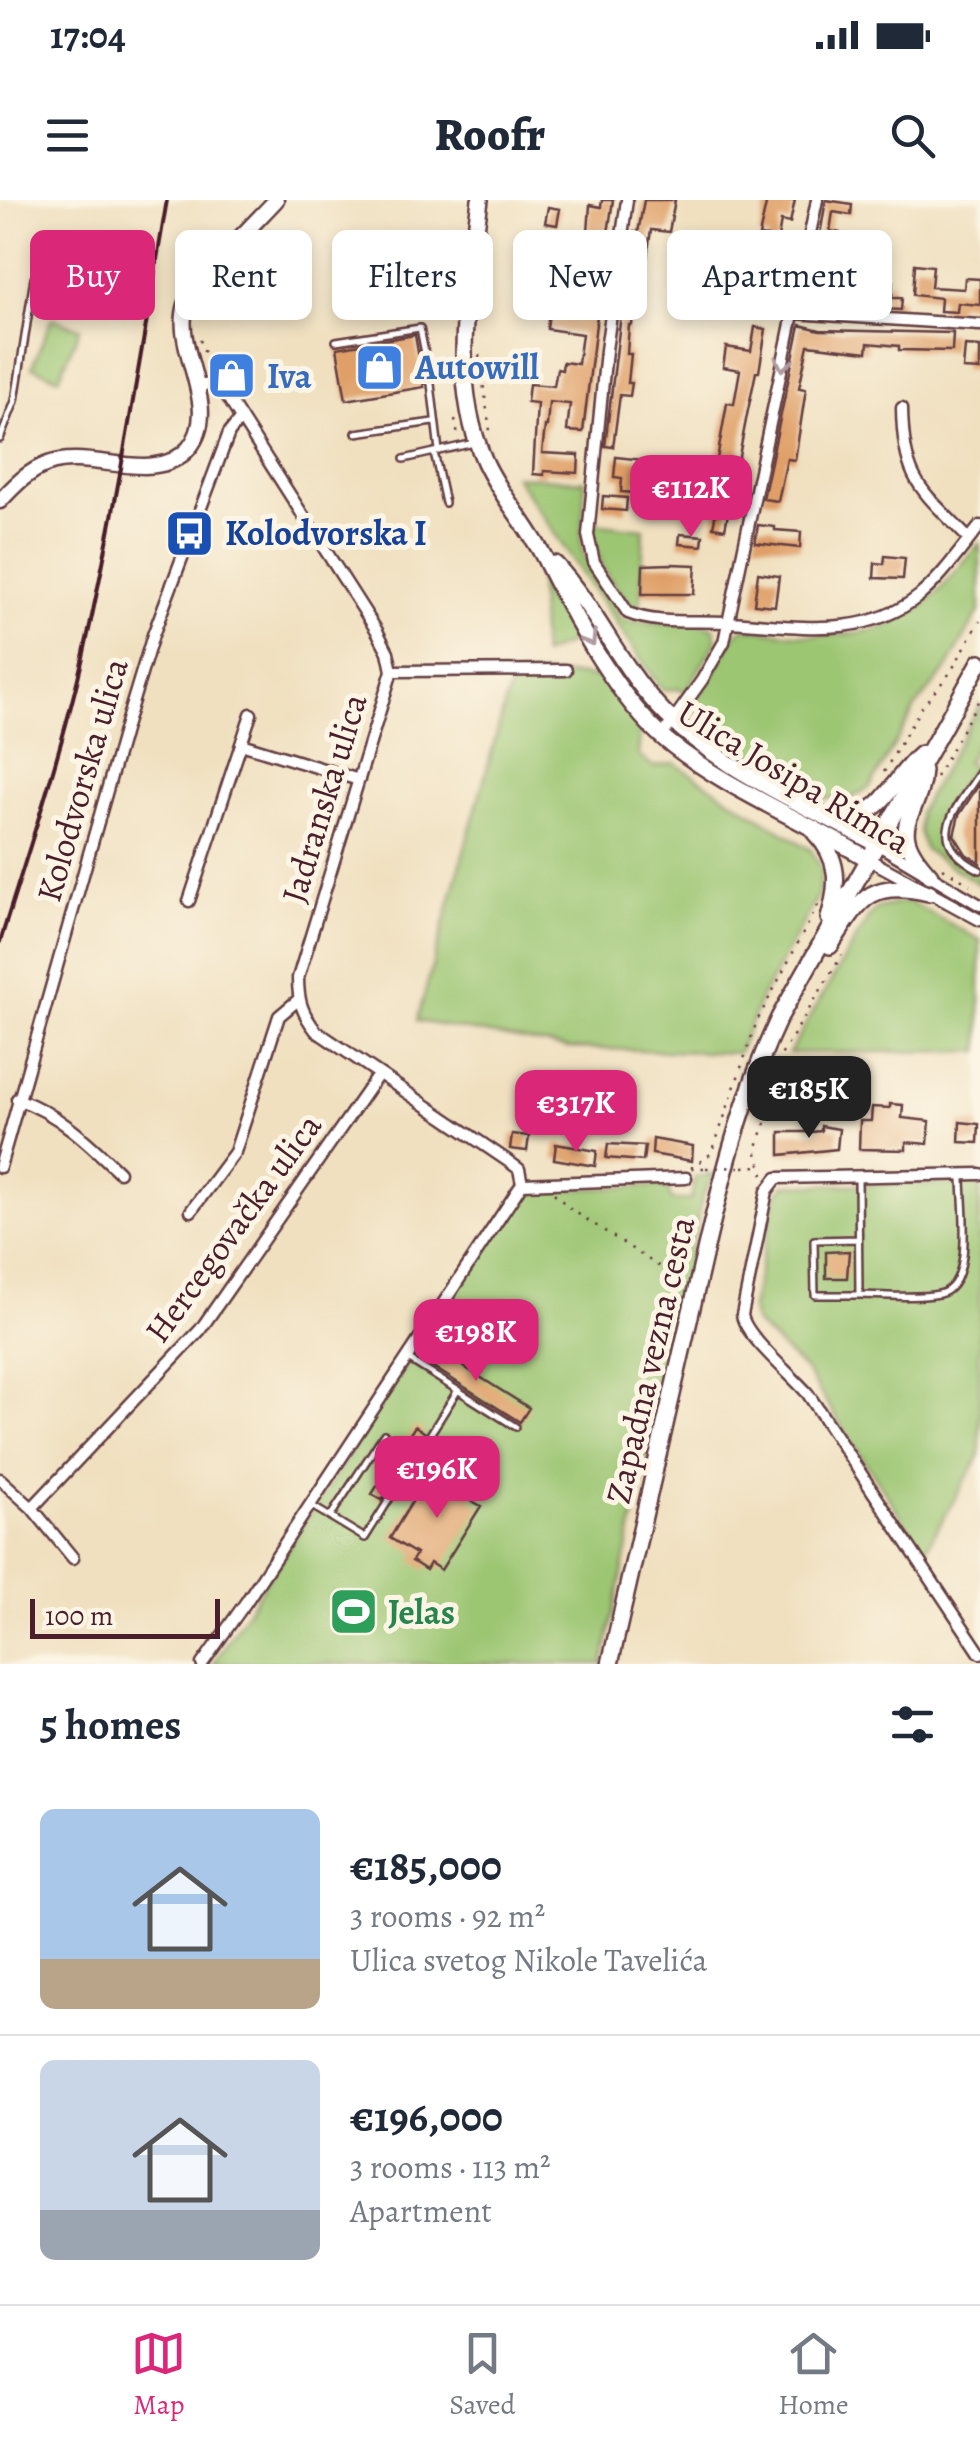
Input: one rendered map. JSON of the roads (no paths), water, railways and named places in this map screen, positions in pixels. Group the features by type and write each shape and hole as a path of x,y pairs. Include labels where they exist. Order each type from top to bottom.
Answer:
{"main road":[{"path":"0,502 24,478 59,461 86,459 155,465 178,457 189,448 198,425 205,385 184,324 189,299 276,200"},
{"name":"Ulica Josipa Rimca","path":"480,201 468,289 465,355 471,417 485,442 496,483 543,554 609,668 662,736 700,764 868,860"},
{"name":"Ulica Josipa Rimca","path":"543,554 571,584 648,696 672,721 699,744 877,844"},
{"path":"930,868 912,851 906,830 908,815 922,783 923,763 980,662"},
{"path":"828,817 854,817 876,808 916,758 932,746"},
{"name":"Zapadna vezna cesta","path":"610,1664 728,1158 754,1074 800,980 923,763"},
{"path":"800,820 826,845 835,865 837,884 824,938"},
{"path":"800,980 869,894 899,887 929,893"}],"street":[{"path":"627,200 606,350 588,548 608,587 628,613 657,619 836,628 860,624 921,594 980,526"},
{"path":"811,230 817,200"},
{"path":"892,319 980,325"},
{"path":"662,736 715,661 729,622 793,320"},
{"name":"Jadranska ulica","path":"205,385 226,395 376,631 388,652 392,671 298,978 298,1000"},
{"path":"902,408 903,449 914,479 969,539"},
{"name":"Kolodvorska ulica","path":"0,1167 154,636 228,433 241,418"},
{"path":"392,671 566,670"},
{"path":"188,901 251,714"},
{"path":"241,744 359,780"},
{"name":"Ulica Josipa Rimca","path":"877,844 930,868 980,905"},
{"name":"Ulica Josipa Rimca","path":"868,860 980,920"},
{"path":"191,1211 235,1152 279,1016 298,1000 316,1031 508,1161 518,1170 522,1184 202,1664"},
{"name":"Hercegovačka ulica","path":"32,1508 200,1330 378,1075"},
{"path":"17,1100 60,1120 119,1172"},
{"path":"980,1174 778,1178 766,1191 743,1305 744,1324 808,1394 980,1653"},
{"path":"522,1184 686,1178"},
{"path":"0,1479 32,1508 73,1558"}],"lane":[{"path":"0,439 15,401 30,304"},
{"path":"336,341 420,328 431,384 444,503"},
{"path":"356,433 434,422"},
{"path":"404,459 485,442"},
{"path":"980,772 951,817 946,835 953,852 980,870"},
{"path":"858,1240 814,1240 815,1295 938,1294 957,1284 963,1269 962,1174"},
{"path":"858,1176 859,1295"},
{"path":"408,1358 516,1427"},
{"path":"310,1504 365,1538 458,1390"},
{"path":"330,1517 384,1434"}],"railway":[{"path":"0,942 55,765 83,657 118,486 167,200"}],"place":[{"name":"Autowill","path":"380,367"},
{"name":"Iva","path":"232,376"},
{"name":"Kolodvorska I","path":"190,533"},
{"name":"Jelas","path":"353,1612"}]}
